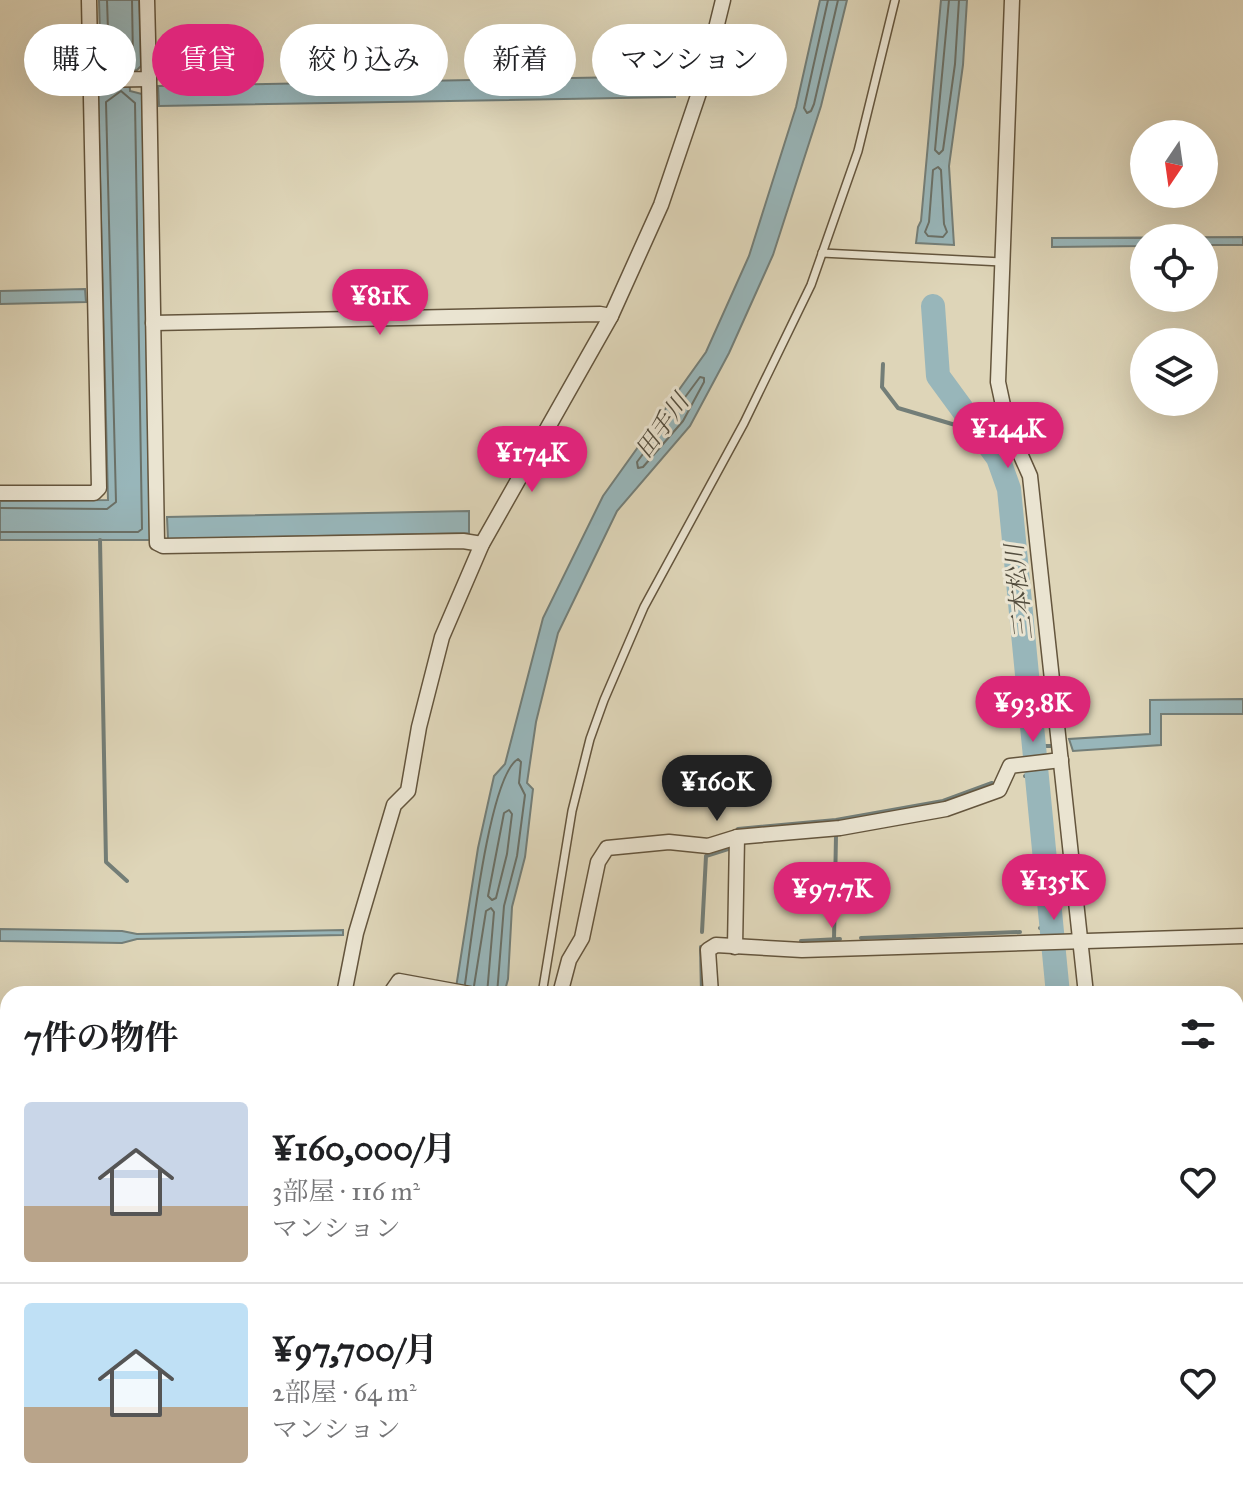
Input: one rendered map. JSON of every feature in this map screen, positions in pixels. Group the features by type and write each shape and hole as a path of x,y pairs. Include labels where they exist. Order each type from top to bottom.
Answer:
{"street":[{"path":"89,0 92,24"},
{"path":"147,0 157,543 163,546 463,541 482,544"},
{"path":"346,986 356,933 394,805 408,791 419,727 442,637 482,544 611,316 661,205 703,81 723,0"},
{"path":"1012,0 998,382 1007,424 1030,476 1085,986"},
{"path":"136,80 149,79"},
{"path":"0,493 94,493 99,488 98,96"},
{"path":"153,323 611,316"},
{"path":"562,986 569,960 582,938 598,862 607,848 669,842 708,846 737,837 840,828 946,809 999,790 1010,766 1061,760"},
{"path":"735,947 737,837"},
{"path":"710,986 708,950 716,945 802,950 1243,936"},
{"path":"396,986 399,981 428,986"}],"lane":[{"path":"543,986 572,811 590,739 644,607 751,409 811,285 858,151 895,0"},
{"path":"822,253 1002,262"}],"water":[{"path":"99,0 139,0 141,66 137,70 136,24 100,24"},
{"name":"田手川","path":"820,0 847,0 821,106 773,255 729,353 690,426 617,511 558,633 536,722 527,783 533,789 525,857 512,907 506,986 456,986 478,848 494,776 505,764 543,618 603,496 706,352 749,256 796,107"},
{"path":"941,0 967,0 963,65 949,166 954,245 916,243 921,221"},
{"path":"576,78 592,78 592,96 675,97 159,106 158,96 264,96 264,84 280,84 280,96 448,96 448,80 464,80 464,96 576,96"},
{"path":"136,92 142,94 150,540 0,540 0,501 108,500 98,96 136,96"},
{"path":"1218,237 1243,237 1243,245 1218,245"},
{"path":"1052,238 1130,238 1130,246 1052,247"},
{"path":"85,289 86,302 0,304 0,291"},
{"path":"469,511 469,533 168,539 167,517"},
{"path":"1243,699 1243,714 1161,714 1161,745 1073,751 1069,739 1150,734 1150,700"},
{"path":"0,929 122,931 137,934 343,930 343,935 137,939 122,943 0,941"}],"waterway":[{"name":"三本松川","path":"933,306 938,376 998,458 1009,489 1057,986"},
{"path":"883,364 882,387 898,408 979,432"},
{"path":"100,540 106,862 127,881"},
{"path":"1033,746 1053,746"},
{"path":"1025,776 1036,773"},
{"path":"738,829 836,820 943,801 992,783"},
{"path":"834,939 836,836"},
{"path":"702,932 706,856 728,849"},
{"path":"1040,928 1050,927"},
{"path":"861,938 1020,932"},
{"path":"801,941 840,939"},
{"path":"701,947 702,986"}]}
